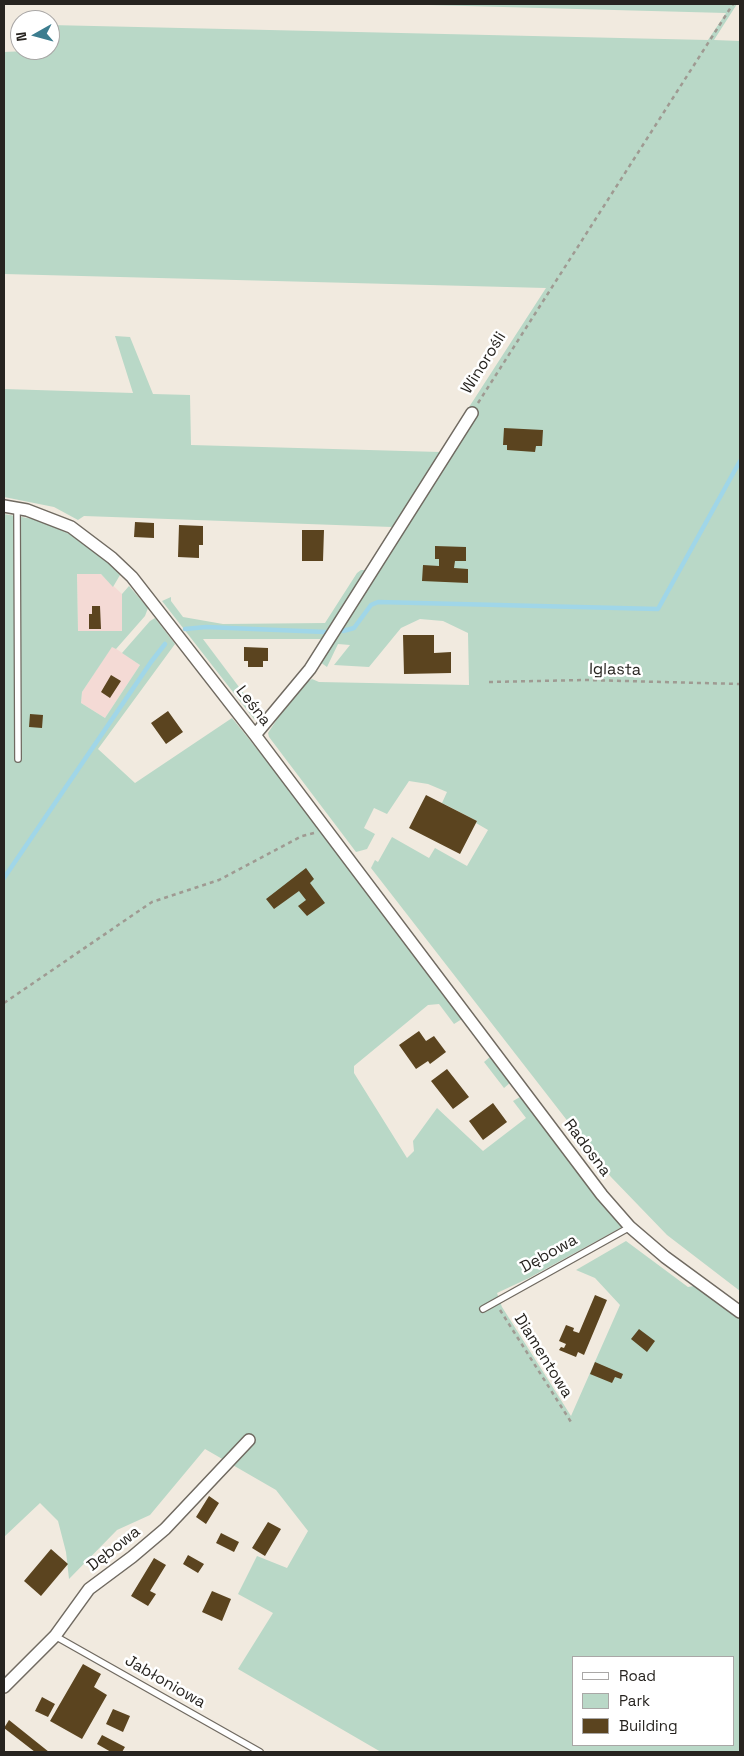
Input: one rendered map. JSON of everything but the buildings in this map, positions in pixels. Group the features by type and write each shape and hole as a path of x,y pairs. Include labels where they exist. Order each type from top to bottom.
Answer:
{"street":[{"name":"Winorośli","path":"255,735 310,669 472,413"},
{"name":"Leśna","path":"4,506 40,514 71,527 112,558 132,576 438,976"},
{"name":"Radosna","path":"438,976 602,1195 630,1227 665,1257 740,1312"},
{"name":"Dębowa","path":"4,1687 55,1636 89,1589 132,1557 165,1529 249,1440"}],"lane":[{"path":"17,508 18,759"},
{"name":"Dębowa","path":"483,1309 630,1227"},
{"name":"Jabłoniowa","path":"55,1636 260,1752"}],"path":[{"name":"Winorośli","path":"472,413 733,4"},
{"name":"Iglasta","path":"488,682 586,680 740,684"},
{"path":"4,1003 152,902 219,880 302,836 326,830"},
{"name":"Diamentowa","path":"495,1302 571,1422"}],"shaded area":[{"path":"77,573 101,574 122,594 123,631 78,631"},
{"path":"112,646 140,665 105,718 81,703 82,692"}],"green space":[{"path":"391,4 737,4 714,40 740,41 740,1291 667,1235 611,1177 371,868 375,860 378,862 392,837 429,858 435,848 467,866 488,830 476,823 477,821 442,803 447,792 428,784 409,781 387,814 374,808 364,828 375,834 367,849 356,852 269,737 268,733 296,690 312,679 319,682 469,685 468,633 443,621 420,619 401,628 369,667 334,665 350,645 338,644 327,667 320,662 353,605 344,604 324,639 203,639 257,711 268,712 263,719 259,720 254,719 162,601 171,597 171,601 183,617 223,624 325,623 357,573 361,570 367,570 392,527 84,516 78,520 54,507 4,497 4,389 133,393 115,336 130,337 153,394 190,395 191,445 440,452 546,288 4,274 4,52 10,52 10,60 60,60 60,25 708,40 726,13"},
{"path":"4,514 39,520 78,538 107,561 120,575 113,587 101,574 77,574 78,631 122,631 122,594 129,586 148,608 145,616 116,649 112,647 82,692 81,703 105,718 140,665 122,653 150,621 155,618 175,644 98,749 135,783 232,718 291,791 462,1019 454,1024 439,1004 428,1005 354,1066 354,1073 407,1158 414,1151 413,1141 437,1108 483,1151 526,1118 513,1101 520,1097 523,1098 624,1226 529,1278 497,1293 502,1307 571,1416 620,1305 595,1278 576,1270 626,1241 688,1287 694,1286 740,1320 740,1752 381,1752 238,1669 273,1613 238,1594 257,1556 287,1568 308,1531 276,1490 205,1449 150,1515 117,1530 69,1579 66,1552 58,1521 40,1503 4,1537"},
{"path":"491,1056 511,1082 504,1088 484,1062"}],"waterway":[{"path":"343,631 354,628 371,605 378,602 658,609 740,461"},
{"path":"185,629 206,627 325,632"},
{"path":"4,878 165,644"}]}
